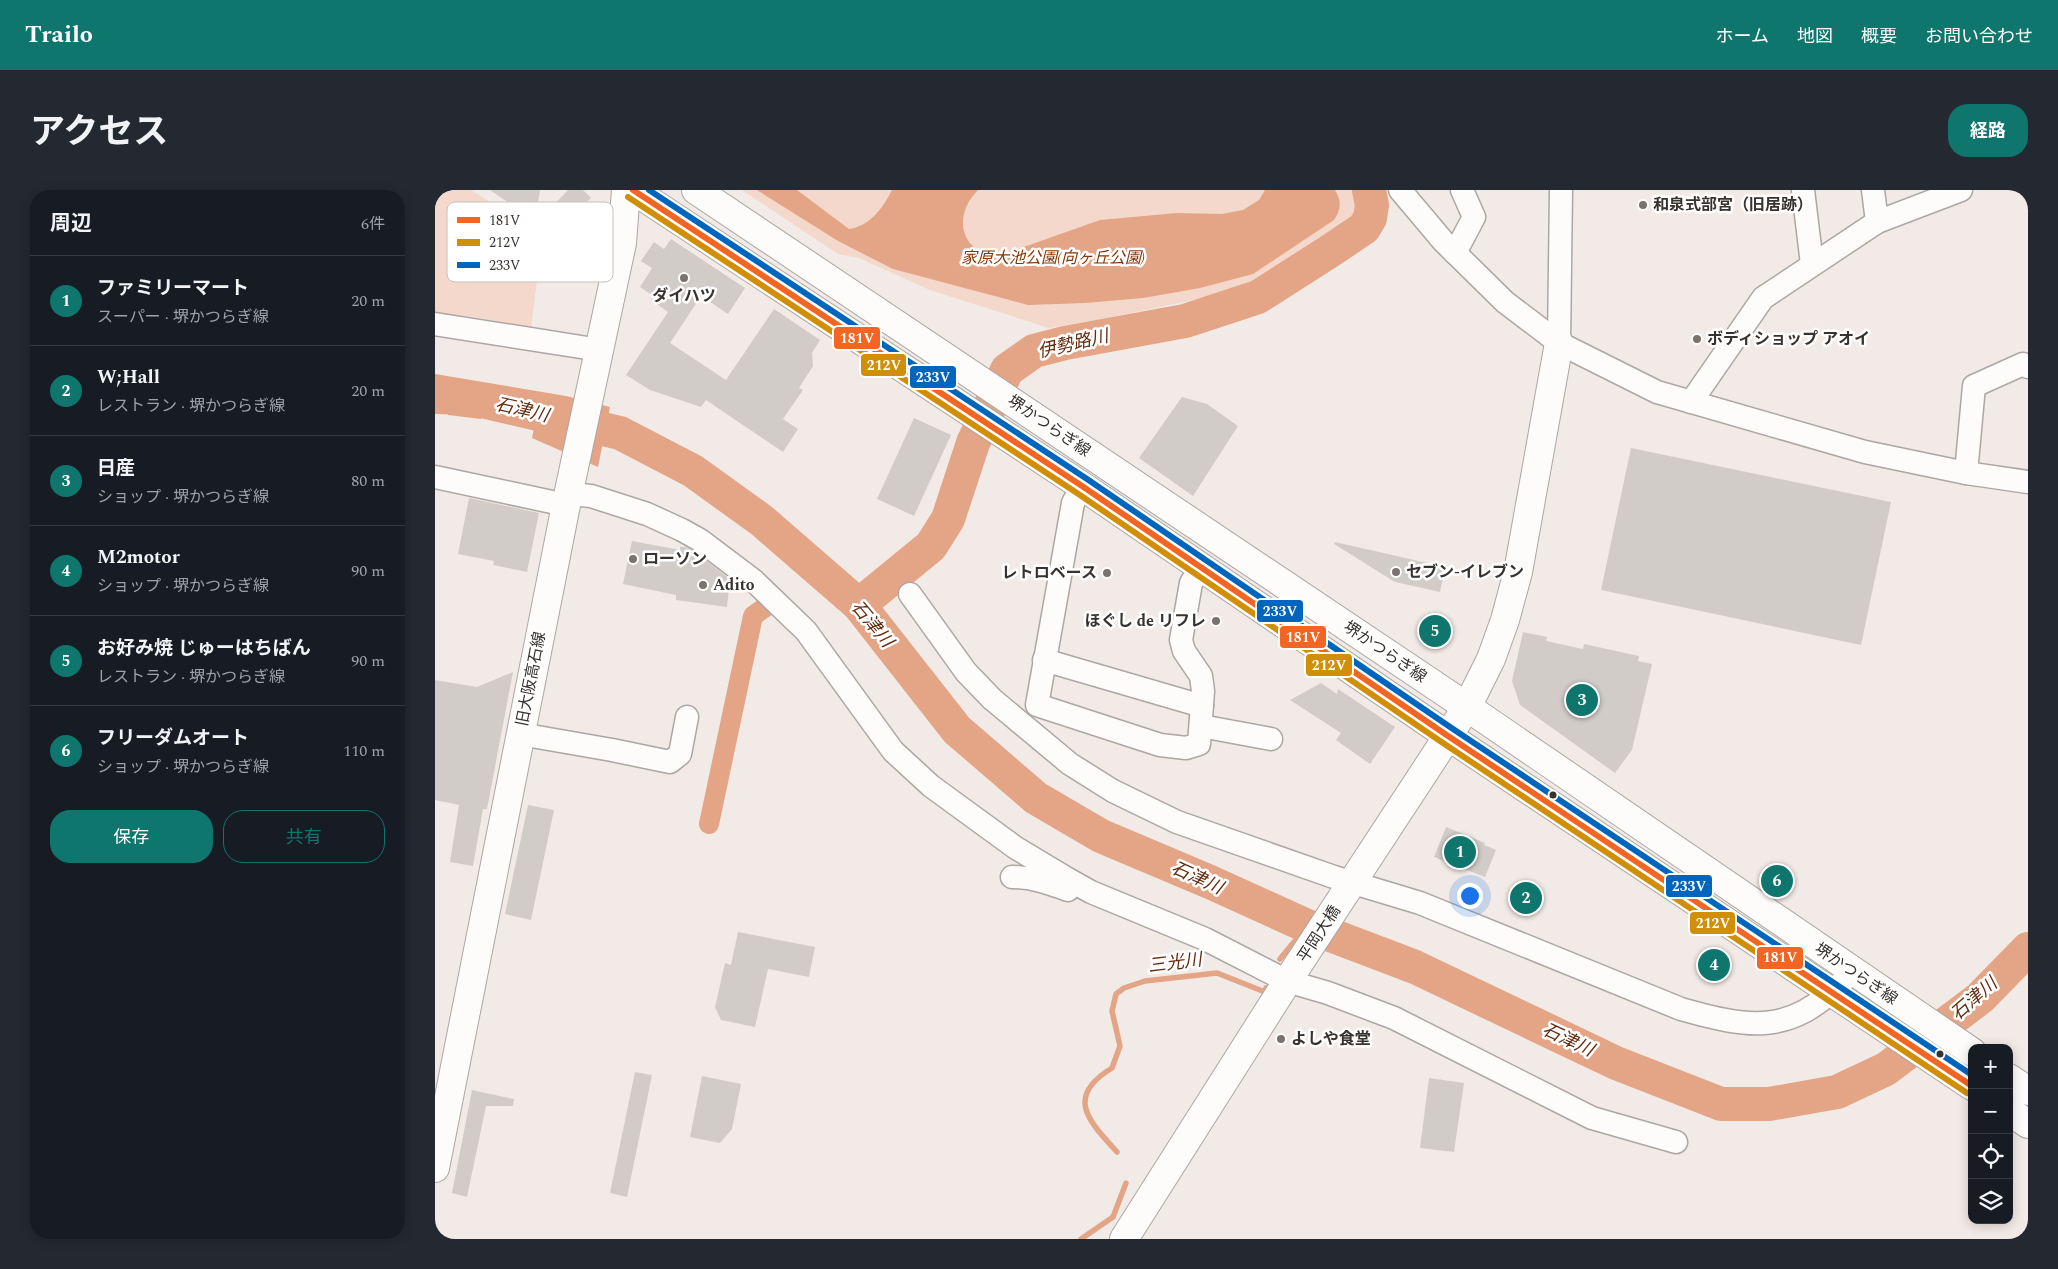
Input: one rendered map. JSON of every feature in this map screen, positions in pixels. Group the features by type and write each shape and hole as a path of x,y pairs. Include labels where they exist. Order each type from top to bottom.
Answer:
{"main road":[{"name":"旧大阪高石線","path":"435,1168 569,491 622,243 626,190"},
{"name":"堺かつらぎ線","path":"633,190 1082,486 1448,736 1968,1083"},
{"name":"堺かつらぎ線","path":"696,190 1467,707 1968,1049"},
{"name":"平岡大橋","path":"1123,1239 1467,707 1491,659 1505,620 1518,572 1559,343"},
{"path":"2013,1081 2028,1091"},
{"path":"2013,1114 2028,1124"}],"street":[{"path":"1400,190 1455,253 1505,302 1559,343 1657,392 1865,452 1966,473 2028,482"},
{"path":"1455,253 1474,217 1462,190"},
{"path":"1559,343 1561,190"},
{"path":"1803,190 1813,264"},
{"path":"1873,190 1877,222"},
{"path":"1691,402 1763,298 1877,222 1961,190"},
{"path":"435,324 600,350"},
{"path":"1966,473 1974,386 2023,364 2028,367"},
{"path":"435,477 569,491 647,514 682,530 699,540 753,580 806,631 893,751 931,786 1016,848 1091,892 1205,939 1290,978 1394,1018 1592,1118 1676,1142"},
{"path":"1082,486 1073,503 1037,705 1160,745 1186,748 1199,744 1203,692 1201,676 1184,651 1181,640 1191,583 1201,567"},
{"path":"910,594 966,672 992,700 1070,764 1113,791 1177,822 1274,857 1349,888 1421,903 1681,1009 1718,1019 1737,1023 1772,1024 1838,997 1861,978"},
{"path":"1044,660 1271,739"},
{"path":"520,734 614,742 670,762 681,754 687,717"},
{"path":"1012,877 1025,877 1044,881 1081,894 1091,892"}],"green space":[{"path":"435,190 471,190 490,202 447,202 447,282 537,282 531,329 482,318 435,312"},
{"name":"家原大池公園(向ヶ丘公園)","path":"742,190 1357,190 1357,203 1354,215 1339,228 1255,281 1198,299 1049,328 930,290 859,258 838,254"}],"shaded area":[{"name":"家原大池公園(向ヶ丘公園)","path":"757,190 797,190 849,229 863,224 875,215 892,190 978,190 969,202 964,214 963,226 966,237 973,246 983,252 995,254 1010,252 1100,220 1177,213 1222,214 1243,210 1259,200 1265,190 1335,190 1340,205 1334,220 1253,274 1200,288 1143,298 1028,305 893,269 838,241"},
{"path":"435,374 566,396 610,407 598,467 532,438 537,412 533,406 528,409 489,399 480,403 481,419 448,415 447,396 435,396"}],"building":[{"path":"490,190 540,190 538,202 507,202"},
{"path":"568,190 583,190 591,198 587,202 556,202"},
{"path":"671,239 745,288 728,314 701,296 670,343 726,380 774,309 820,340 812,353 813,366 799,388 803,390 783,419 798,429 783,452 706,400 701,407 650,390 626,375 668,312 651,300 653,296 640,287 652,268 641,261 654,242 664,249"},
{"path":"1182,397 1207,404 1238,426 1193,496 1139,458"},
{"path":"914,418 951,435 914,516 877,499"},
{"path":"1631,448 1891,502 1861,645 1601,590"},
{"path":"469,498 539,513 527,572 493,565 494,561 458,554"},
{"path":"632,541 680,550 680,547 686,547 693,551 730,579 727,607 676,600 676,595 623,584"},
{"path":"1335,542 1445,567 1440,592 1395,582 1334,544"},
{"path":"1523,632 1547,637 1546,641 1583,649 1584,644 1639,656 1638,661 1652,664 1632,750 1615,773 1520,705 1512,681"},
{"path":"513,672 487,809 483,809 473,866 450,862 459,805 435,800 435,680 477,687"},
{"path":"1321,683 1337,694 1338,689 1395,727 1370,764 1336,740 1341,733 1290,700"},
{"path":"528,805 554,810 531,920 505,914"},
{"path":"1446,827 1485,843 1484,845 1496,850 1485,877 1434,857"},
{"path":"738,932 815,947 809,977 768,969 755,1027 721,1020 715,1007 725,963 731,965"},
{"path":"635,1072 652,1075 627,1197 610,1193"},
{"path":"702,1076 741,1084 732,1129 720,1143 690,1137"},
{"path":"1429,1078 1464,1083 1454,1152 1420,1148"},
{"path":"472,1090 514,1099 513,1106 486,1106 467,1197 452,1193"}],"waterway":[{"name":"伊勢路川","path":"859,605 931,546 948,519 973,443 1007,370 1034,351 1065,343 1185,321 1258,297 1364,228 1370,218 1372,205 1369,190"},
{"name":"石津川","path":"435,397 469,398 620,433 693,471 761,520 859,605 957,730 1036,798 1101,836 1307,926 1415,967 1616,1063 1721,1104 1769,1104 1837,1092 1886,1069 1980,998 2028,949"},
{"path":"709,824 753,616 767,606"},
{"name":"三光川","path":"1280,959 1307,926"},
{"name":"三光川","path":"1117,1152 1090,1119 1085,1099 1089,1089 1097,1079 1112,1068 1120,1046 1112,1011 1116,994 1124,988 1145,981 1217,973 1265,992 1266,988"},
{"name":"三光川","path":"1081,1239 1113,1217 1126,1183"}],"transit line":[{"name":"181V","path":"633,190 1082,486 1448,736 1968,1083"},
{"name":"233V","path":"649,190 1087,479 1453,729 1968,1072"},
{"name":"212V","path":"628,197 1077,493 1443,743 1967,1093"}],"place":[{"name":"和泉式部宮（旧居跡）","path":"1643,205"},
{"name":"ダイハツ","path":"684,278"},
{"name":"ボディショップ アオイ","path":"1697,339"},
{"name":"ローソン","path":"633,559"},
{"name":"セブン-イレブン","path":"1396,572"},
{"name":"レトロベース","path":"1107,573"},
{"name":"Adito","path":"703,585"},
{"name":"ほぐし de リフレ","path":"1216,621"},
{"name":"お好み焼 じゅーはちばん","path":"1435,631"},
{"name":"日産","path":"1582,700"},
{"name":"ファミリーマート","path":"1460,852"},
{"name":"フリーダムオート","path":"1777,881"},
{"name":"W;Hall","path":"1526,898"},
{"name":"M2motor","path":"1714,965"},
{"name":"よしや食堂","path":"1281,1039"}]}
